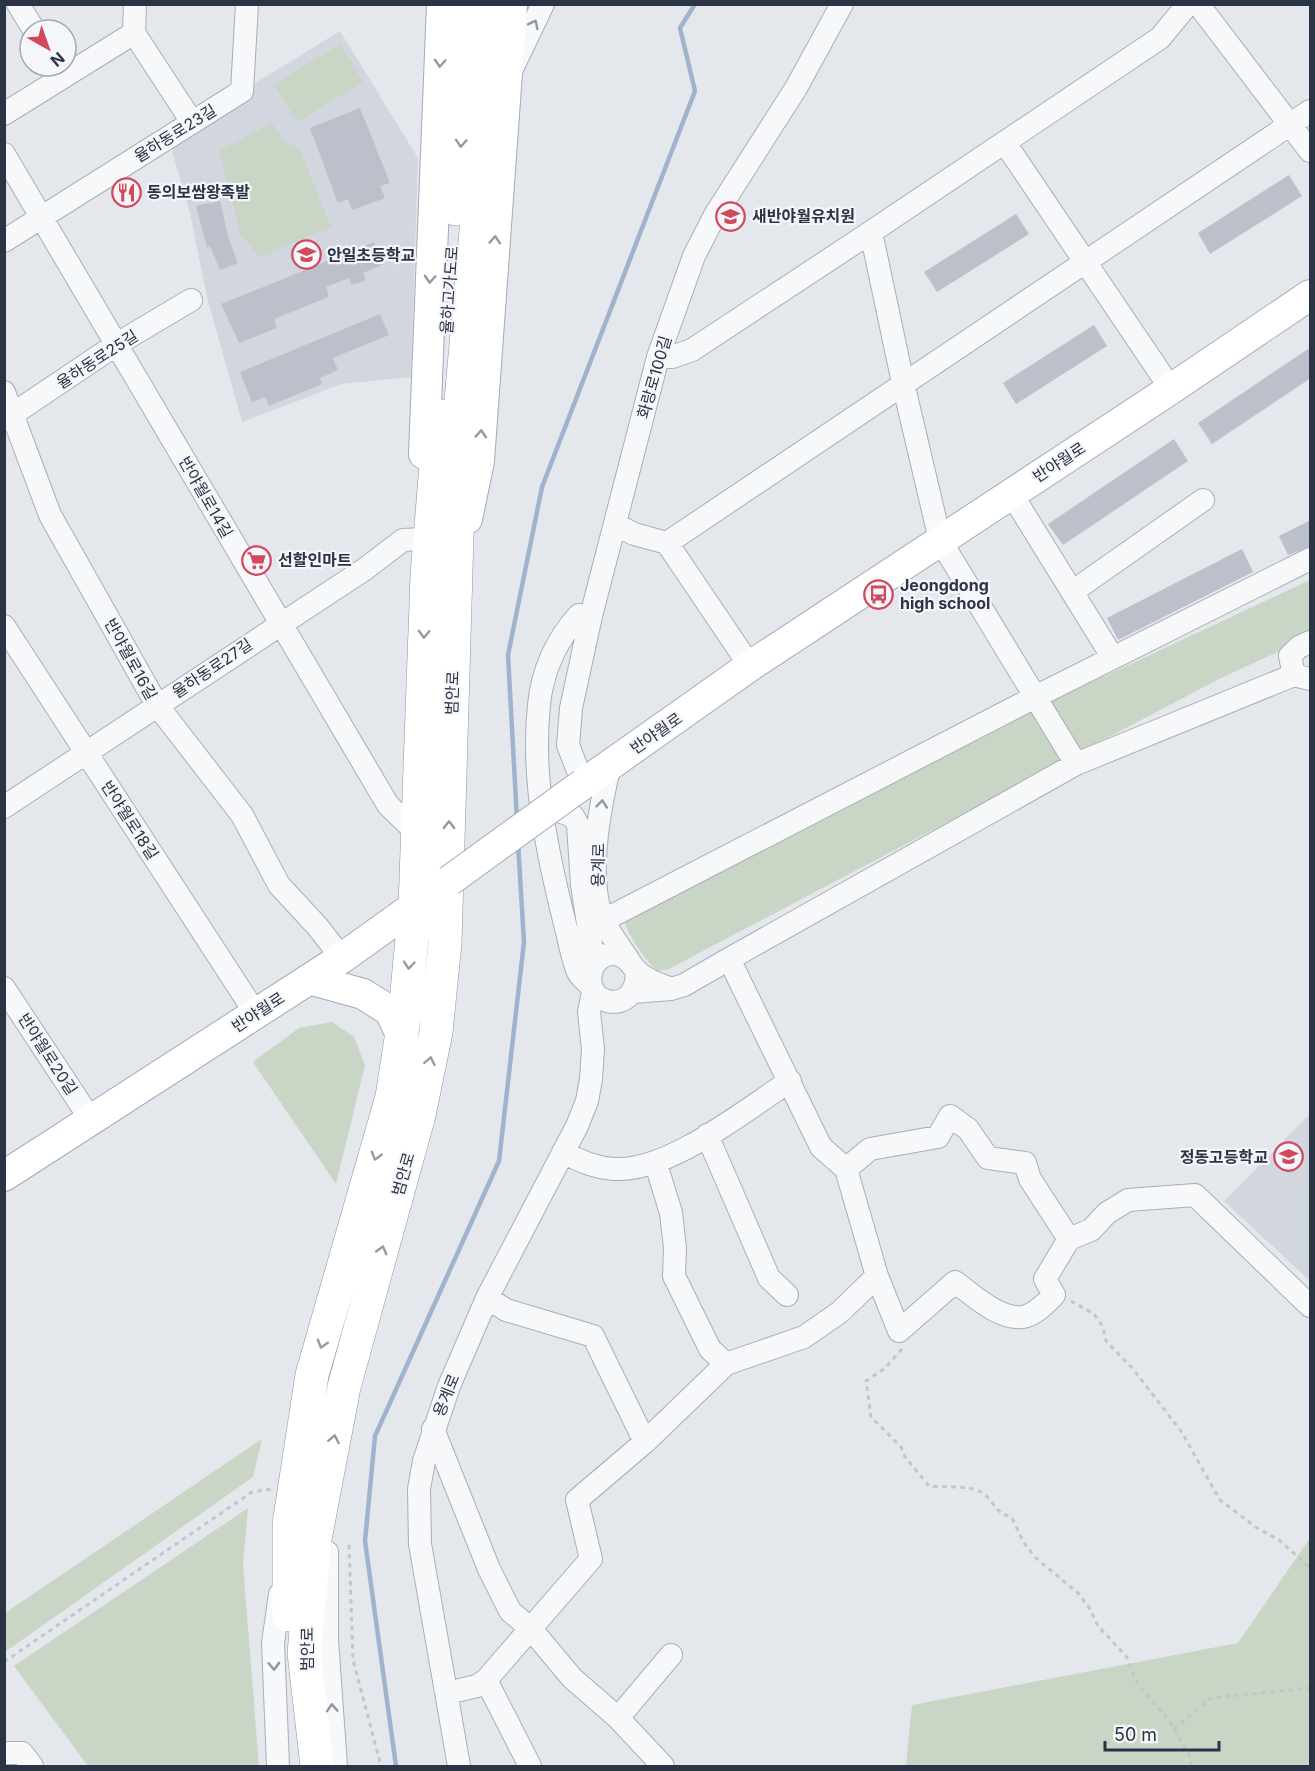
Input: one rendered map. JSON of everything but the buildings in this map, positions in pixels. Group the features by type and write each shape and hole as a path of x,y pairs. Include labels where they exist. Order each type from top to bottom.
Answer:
{"highway":[{"name":"율하고가도로","path":"441,575 461,401 489,13"},
{"name":"범안로","path":"317,1767 304,1653 315,1539 309,1490 312,1375 392,1097 415,906 416,832 441,575"},
{"name":"범안로","path":"294,1767 290,1524 309,1490 344,1387 419,1115 436,1032 446,943 449,881 441,575"}],"main road":[{"path":"441,575 422,539 424,411 442,4"},
{"path":"441,575 479,461 507,81 489,13"},
{"name":"반야월로","path":"4,1176 342,958 582,784 750,666 1171,389 1311,294"},
{"path":"309,979 363,994 390,1011 401,1035"}],"street":[{"path":"18,4 27,18"},
{"path":"135,4 134,33 192,122"},
{"name":"율하동로23길","path":"4,241 242,91 248,4"},
{"path":"507,81 543,4"},
{"name":"화랑로100길","path":"582,784 568,745 568,729 591,616 658,357 694,256 715,215 796,88 842,4"},
{"path":"658,357 672,357 692,350 1005,143 1160,38 1188,4"},
{"path":"1198,4 1292,123 1311,151"},
{"path":"78,63 134,33"},
{"path":"4,114 52,78"},
{"path":"667,543 1311,111"},
{"path":"1005,143 1171,389"},
{"name":"반야월로14길","path":"4,154 43,216 279,623 388,805 416,832"},
{"path":"871,232 940,540 1037,696 1076,764"},
{"name":"율하동로25길","path":"9,417 117,344 191,300"},
{"name":"반야월로16길","path":"4,392 9,417 50,515 157,705 242,815 279,885 317,926 342,958"},
{"path":"1011,493 1113,658"},
{"path":"1072,592 1203,500"},
{"path":"615,524 634,534 667,543 750,666"},
{"name":"율하동로27길","path":"4,807 279,623 364,569 403,540 422,539"},
{"path":"604,921 1037,696 1311,559"},
{"path":"591,616 579,615 566,629 543,678 538,716 540,778 547,844 578,972 593,980 605,1001 620,1001 631,980"},
{"name":"반야월로18길","path":"4,626 256,1014"},
{"path":"593,980 600,958 614,954 631,980 671,989 684,985 1076,764 1302,677 1290,656 1311,642"},
{"name":"용계로","path":"593,1049 631,980 604,921 597,888 596,865 603,793 610,765"},
{"name":"용계로","path":"459,1767 420,1544 418,1518 422,1470 433,1429 487,1298 587,1101 593,1049 590,1012 593,980 578,825 573,816 550,808"},
{"path":"729,959 821,1147 846,1169 877,1276 899,1331 955,1282 989,1307 1008,1315 1023,1317 1037,1311 1054,1294 1045,1279 1069,1239 1091,1230 1107,1213 1128,1200 1195,1195 1311,1306"},
{"name":"반야월로20길","path":"4,988 91,1120"},
{"path":"563,1152 600,1168 634,1169 656,1164 707,1135 790,1081"},
{"path":"846,1169 870,1149 938,1137 950,1116 968,1129 988,1158 1025,1163 1030,1179 1069,1239"},
{"path":"707,1135 769,1278 787,1295"},
{"path":"656,1164 671,1213 675,1248 674,1276 710,1349 726,1364"},
{"path":"447,1693 477,1686 486,1680 591,1559 577,1500 645,1442 726,1364 804,1337 840,1312 877,1276"},
{"path":"487,1298 506,1310 594,1336 645,1442"},
{"path":"433,1429 489,1569 510,1611 531,1629 572,1678 618,1718 663,1767"},
{"path":"309,1490 327,1546 327,1640 336,1767"},
{"path":"278,1767 273,1643 290,1524"},
{"path":"618,1718 671,1655"},
{"path":"486,1680 530,1767"},
{"path":"4,1753 22,1753 32,1767"}],"path":[{"path":"1054,1294 1094,1314 1103,1327 1106,1341 1133,1369 1194,1452 1220,1500 1257,1528 1279,1540 1311,1568"},
{"path":"899,1331 905,1333 905,1345 895,1359 866,1381 871,1417 877,1426 901,1447 905,1457 929,1486 969,1487 984,1494 997,1511 1012,1518 1024,1543 1036,1558 1078,1593 1090,1609 1098,1626 1126,1656 1138,1685 1174,1730 1190,1757 1191,1767"},
{"path":"4,1662 252,1492 309,1490"},
{"path":"349,1545 353,1660 381,1767"},
{"path":"1174,1730 1211,1698 1311,1688"}],"shaded area":[{"name":"안일초등학교","path":"340,31 418,158 411,377 341,384 242,422 207,297 190,213 168,137"},
{"name":"정동고등학교","path":"1310,1114 1310,1281 1224,1201"}],"green space":[{"path":"340,44 363,82 297,122 274,84"},
{"path":"272,123 285,143 300,149 331,227 260,257 241,235 219,151"},
{"path":"1310,580 1310,637 1219,679 667,970 658,970 653,967 629,932 625,922 1011,720"},
{"path":"332,1022 354,1037 365,1065 336,1184 253,1062 299,1028"},
{"path":"262,1439 253,1477 5,1652 5,1613"},
{"path":"248,1508 243,1565 259,1766 88,1766 14,1666"},
{"path":"1310,1538 1310,1766 906,1766 912,1705 1238,1643"}],"waterway":[{"path":"517,820 508,655 542,487 695,91 680,28 695,4"},
{"path":"396,1766 365,1541 375,1436 499,1161 524,942 518,843"}],"place":[{"name":"동의보쌈왕족발","path":"126,192"},
{"name":"새반야월유치원","path":"731,216"},
{"name":"안일초등학교","path":"306,255"},
{"name":"선할인마트","path":"257,560"},
{"name":"Jeongdong high school","path":"879,594"},
{"name":"정동고등학교","path":"1289,1157"}]}
